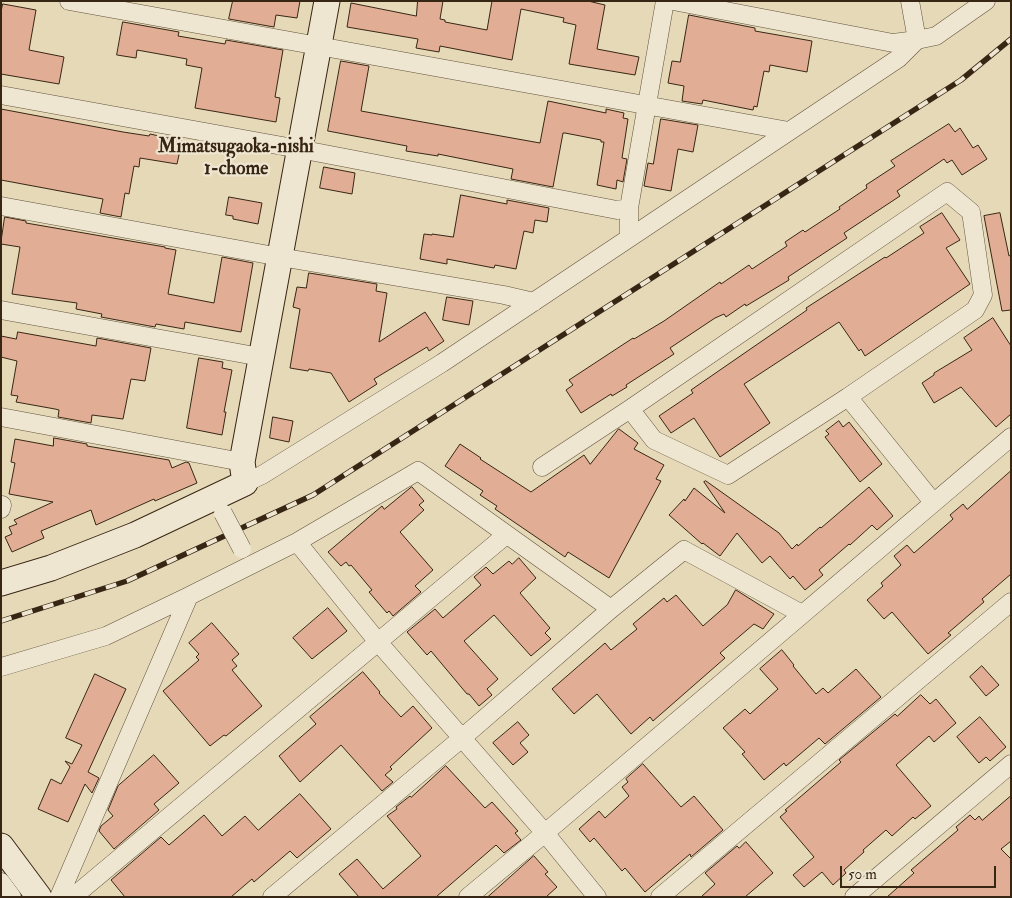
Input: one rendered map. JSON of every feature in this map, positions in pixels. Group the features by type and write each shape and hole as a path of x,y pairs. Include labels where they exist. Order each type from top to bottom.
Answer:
{"street":[{"path":"69,1 790,131"},
{"path":"244,473 261,357 326,1"},
{"path":"629,238 629,208 665,1"},
{"path":"673,1 893,43 936,36 986,1"},
{"path":"910,1 917,40"},
{"path":"1,417 244,473 262,475 442,363 534,302 899,58 917,40"},
{"path":"1,95 299,149 617,210 629,208"},
{"path":"542,467 947,192 971,212 982,295 975,310 728,475 654,440 630,409"},
{"path":"1,206 280,257 504,295 534,302"},
{"path":"1,310 261,357"},
{"path":"848,396 933,502"},
{"path":"468,897 1011,437"},
{"path":"1,666 106,636 297,542 418,472 611,609"},
{"path":"1,583 51,568 135,535 244,473"},
{"path":"1,509 2,505"},
{"path":"224,513 242,549"},
{"path":"73,897 506,535"},
{"path":"297,542 378,642 545,833 597,897"},
{"path":"272,897 462,738 611,609 684,550 802,614"},
{"path":"60,897 189,596"},
{"path":"660,897 1011,602"},
{"path":"854,897 1011,764"},
{"path":"1,846 39,897"},
{"path":"1,882 12,897"}],"building":[{"path":"233,1 300,1 297,18 276,15 274,27 229,19"},
{"path":"418,1 443,1 440,19 445,20 445,22 487,30 492,1 588,1 605,5 597,49 639,57 635,75 569,64 576,25 563,22 564,18 521,9 512,60 440,46 439,52 416,48 418,39 347,27 351,3 416,16"},
{"path":"3,4 36,10 29,50 64,57 59,84 1,74 1,12"},
{"path":"689,15 755,28 755,31 812,41 807,72 770,65 769,72 764,71 757,107 754,106 753,110 703,100 702,104 682,101 684,86 668,83 672,61 680,62"},
{"path":"123,22 179,32 178,36 225,44 226,40 283,50 275,97 280,98 276,122 195,108 202,68 186,65 187,59 137,50 136,58 117,55"},
{"path":"341,61 369,66 361,111 540,143 548,101 606,113 606,109 624,113 623,118 628,119 622,158 627,159 623,182 617,180 616,189 597,185 604,142 565,133 563,133 553,187 511,179 513,169 438,154 438,156 406,151 407,146 328,131"},
{"path":"1,109 182,141 177,164 140,158 139,167 134,166 129,194 125,193 121,217 100,213 103,199 1,180"},
{"path":"661,119 698,125 693,152 678,149 671,191 644,186 648,163 653,164"},
{"path":"949,124 955,132 960,128 973,148 978,145 987,159 962,175 952,160 947,163 944,159 897,191 900,196 844,233 847,238 788,277 789,280 746,306 745,304 726,317 724,314 715,318 670,348 674,354 626,385 627,387 612,396 611,394 581,413 566,390 573,385 569,380 633,338 664,321 720,282 721,284 749,265 752,269 787,246 785,242 803,230 805,232 840,209 839,207 867,188 866,185 895,166 891,161"},
{"path":"324,167 355,173 352,194 320,188"},
{"path":"461,195 507,204 507,200 549,208 547,222 535,220 533,233 524,231 516,269 495,265 494,268 447,259 447,264 420,259 424,234 453,237"},
{"path":"229,197 262,203 258,224 233,219 233,216 226,215"},
{"path":"942,213 960,240 946,248 970,284 865,356 861,349 859,351 839,322 744,384 770,423 720,457 694,418 671,433 659,416 693,393 691,390 807,310 806,308 924,233 920,227"},
{"path":"1000,213 1009,256 1011,255 1011,310 1002,311 984,216"},
{"path":"5,217 26,221 26,223 176,250 168,294 214,303 222,257 253,263 241,332 185,322 184,329 156,324 155,327 101,317 102,314 76,309 77,303 12,294 20,247 1,244"},
{"path":"309,273 377,284 376,291 387,293 379,342 425,312 444,341 429,351 427,347 374,379 377,384 349,402 331,373 290,368 300,309 293,307 297,287 306,288"},
{"path":"447,297 473,301 469,325 443,320"},
{"path":"993,318 1011,346 1011,414 996,427 961,387 934,403 922,383 934,375 934,373 972,350 964,338"},
{"path":"18,332 96,346 97,338 151,348 145,381 131,379 123,419 92,415 91,423 58,417 59,410 16,402 18,396 11,395 17,361 1,357 1,336 16,339"},
{"path":"199,358 223,362 222,368 232,370 224,412 226,412 222,435 187,428"},
{"path":"273,417 293,421 289,442 270,438"},
{"path":"839,421 843,427 849,422 882,464 860,482 825,437 829,434 826,431"},
{"path":"619,429 638,443 634,449 664,465 656,479 661,481 609,578 568,552 565,557 495,509 497,506 480,495 483,491 445,466 460,444 531,492 584,455 590,464"},
{"path":"54,438 87,444 87,446 169,460 172,468 186,462 189,463 197,483 155,501 154,499 96,525 91,510 41,531 44,538 12,552 5,537 12,534 9,527 17,524 14,520 53,502 9,494 15,463 11,462 15,439 53,446"},
{"path":"1011,471 1011,574 982,599 984,602 948,633 951,635 928,654 892,612 884,619 867,600 883,586 881,583 901,565 894,556 907,545 914,553 953,519 950,515 963,504 967,509"},
{"path":"706,481 779,533 792,549 821,528 869,487 893,516 877,530 872,525 849,544 819,570 823,575 805,590 793,576 790,579 770,556 762,563 737,533 720,556 702,544 669,515 684,499 685,501 694,488 725,513 704,482"},
{"path":"412,487 424,501 419,505 424,510 400,532 433,570 415,586 421,592 393,616 389,611 387,613 369,592 372,590 351,565 349,566 346,562 341,566 328,552 382,506 384,509"},
{"path":"519,558 536,578 520,593 550,628 545,633 551,639 531,656 494,615 464,641 498,679 487,689 492,695 479,706 431,651 427,655 407,632 435,609 443,618 481,585 474,577 486,567 493,574 509,561 512,564"},
{"path":"736,590 774,614 763,629 754,624 720,653 725,658 653,721 650,717 631,734 597,694 574,714 552,689 605,643 611,650 637,629 633,624 664,598 667,602 676,595 703,626 727,605"},
{"path":"328,608 347,631 312,659 293,638"},
{"path":"212,623 239,654 232,660 237,666 232,670 262,706 226,736 224,735 210,746 163,691 199,660 196,657 199,654 189,643"},
{"path":"782,650 816,694 823,688 828,693 856,669 881,697 825,744 819,738 786,766 784,763 764,780 742,754 745,752 723,728 745,709 750,714 778,689 760,669"},
{"path":"982,666 999,685 986,696 970,677"},
{"path":"363,672 401,717 413,706 432,728 390,767 392,769 385,775 393,782 382,791 341,745 300,782 279,756 316,724 310,717"},
{"path":"95,674 126,689 88,772 99,778 92,793 85,784 68,822 38,809 51,779 61,784 70,767 65,761 72,764 82,745 66,738"},
{"path":"921,695 930,704 936,699 956,723 934,742 929,736 896,765 931,806 915,819 913,817 892,836 886,830 863,850 864,852 844,870 846,873 833,885 822,872 804,887 793,875 814,857 780,817 787,811 785,810 841,762 839,760 895,714 897,716"},
{"path":"980,717 1006,747 990,761 986,757 979,763 957,737"},
{"path":"518,722 529,735 520,743 528,752 513,765 493,743"},
{"path":"154,755 179,783 154,804 159,810 114,849 99,831 101,826 113,816 108,810 118,786"},
{"path":"643,764 681,807 694,796 723,830 691,857 690,854 645,892 625,868 622,871 594,838 590,842 579,829 599,811 605,818 629,796 622,787 628,782 626,779"},
{"path":"446,766 485,808 492,802 518,831 515,833 521,840 504,853 496,845 436,897 359,897 339,874 357,859 383,889 421,856 387,816"},
{"path":"300,794 331,829 297,858 290,851 254,882 252,879 231,897 125,897 111,880 161,837 169,845 204,815 222,836 245,816 258,830"},
{"path":"1011,796 1011,841 1001,849 1011,859 1011,897 887,897 914,873 911,870 958,830 956,827 970,815 975,820 979,816 982,820"},
{"path":"746,842 773,873 745,897 701,897 715,884 705,873 737,846 739,848"},
{"path":"534,856 548,872 545,874 557,887 546,897 488,897"}],"railway":[{"path":"1,621 127,581 313,495 961,80 1011,39"}],"district":[{"name":"Mimatsugaoka-nishi 1-chome","path":"236,159"}]}
